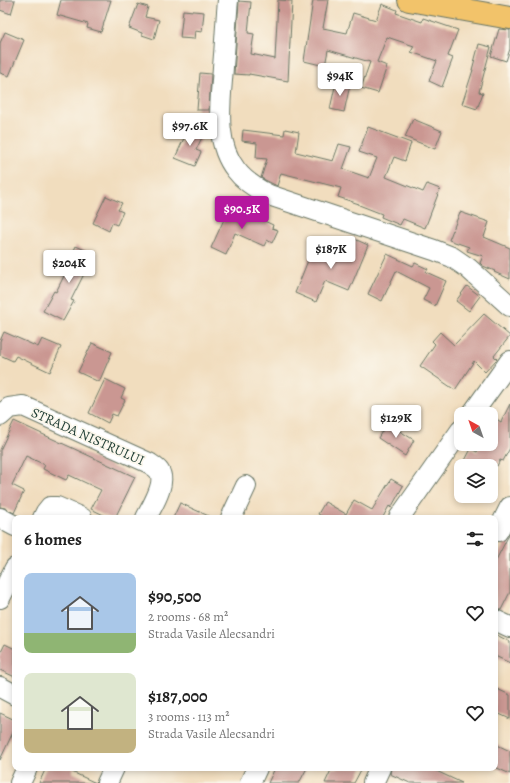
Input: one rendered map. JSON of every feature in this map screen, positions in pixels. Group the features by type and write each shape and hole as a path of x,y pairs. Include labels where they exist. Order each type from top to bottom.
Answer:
{"main road":[{"path":"410,0 510,18"},
{"path":"465,0 510,8"}],"street":[{"path":"228,0 220,128 227,156 235,169 246,181 269,195 452,257 468,268 510,306"},
{"path":"477,407 510,361"},
{"name":"STRADA NISTRULUI","path":"4,412 23,406 149,463 159,470 162,477 161,487 147,515"},
{"path":"401,515 454,440"},
{"path":"232,515 246,486"},
{"path":"44,515 50,507 57,507 75,515"},
{"path":"498,531 510,507"},
{"path":"0,518 12,524"},
{"path":"0,598 12,574"},
{"path":"498,621 510,627"},
{"path":"0,687 12,693"},
{"path":"20,783 26,771"},
{"path":"107,783 113,771"},
{"path":"250,783 256,771"},
{"path":"373,783 379,771"}],"building":[{"path":"0,0 15,0 11,14 0,10"},
{"path":"61,0 111,0 101,32 87,28 88,24 57,15"},
{"path":"278,0 292,1 288,81 249,74 234,74 239,1 251,2 248,33 254,34 251,54 275,59"},
{"path":"313,0 328,0 323,28 347,33 353,13 376,20 382,4 397,10 396,13 422,22 423,18 458,30 448,56 453,58 442,87 429,81 437,61 411,52 414,46 387,37 377,62 387,66 378,93 361,88 370,62 328,50 325,66 304,61"},
{"path":"138,4 148,7 145,17 159,20 154,39 129,28"},
{"path":"183,10 204,12 202,32 195,31 194,39 180,38"},
{"path":"499,29 510,30 510,49 506,61 491,56"},
{"path":"5,32 24,40 9,76 0,73 0,43"},
{"path":"479,44 491,47 479,92 483,93 477,109 462,104 473,70"},
{"path":"200,73 211,74 209,110 197,110"},
{"path":"336,82 350,85 344,112 330,109"},
{"path":"413,119 442,131 435,149 405,137"},
{"path":"189,127 204,133 196,150 201,152 195,166 175,158"},
{"path":"368,127 411,143 405,161 394,157 386,177 423,192 427,184 440,189 425,228 403,219 400,225 381,217 382,214 338,197 341,188 281,173 277,186 261,178 267,159 256,158 257,143 242,141 243,130 284,135 285,129 299,132 296,152 333,161 339,144 351,147 343,169 369,178 377,158 359,152"},
{"path":"106,196 122,203 118,210 123,212 117,225 112,223 109,231 93,223"},
{"path":"231,204 273,225 272,228 278,230 272,243 267,240 264,246 235,233 226,255 211,248"},
{"path":"460,212 489,222 484,237 510,248 510,279 483,266 480,263 483,256 467,251 469,247 449,240"},
{"path":"350,237 368,245 349,291 325,281 316,302 295,293 313,248 341,259"},
{"path":"76,246 94,254 71,300 74,301 63,321 43,311 54,291 56,292 69,266 67,265"},
{"path":"387,254 413,266 415,263 428,269 426,272 446,281 435,306 423,300 429,288 396,271 382,301 368,294"},
{"path":"467,286 480,296 469,311 456,301"},
{"path":"484,314 510,336 494,356 497,359 485,372 474,361 455,390 420,366 435,344 432,341 440,332 454,345"},
{"path":"4,332 38,347 42,339 61,347 50,372 16,356 13,361 0,355 0,341"},
{"path":"92,343 112,352 99,382 78,372"},
{"path":"105,379 125,389 121,398 125,400 117,416 112,414 108,423 89,413"},
{"path":"510,404 510,448 503,461 500,460 498,464 498,459 466,459 470,451 498,451 498,420 501,422"},
{"path":"14,421 135,477 116,515 104,515 91,509 101,490 69,475 66,480 43,469 45,465 26,456 12,485 24,491 14,513 0,507 0,450"},
{"path":"387,423 414,440 405,456 378,438"},
{"path":"391,479 403,486 391,508 389,506 384,515 318,514 325,502 346,514 354,500 372,510"},
{"path":"180,503 206,515 174,515"},
{"path":"510,533 510,592 501,610 498,610 498,556"},
{"path":"498,636 510,642 510,663 498,657"},
{"path":"5,644 12,648 12,676 0,670 0,654"},
{"path":"498,689 510,695 510,719 498,713"},
{"path":"0,713 12,719 12,734 0,760"},
{"path":"498,745 510,751 510,774 498,768"},
{"path":"45,771 72,771 96,783 39,783"},
{"path":"274,771 305,771 299,783 268,783"},
{"path":"331,771 360,771 354,783 325,783"},
{"path":"390,771 436,771 462,783 410,783 390,774"}]}
